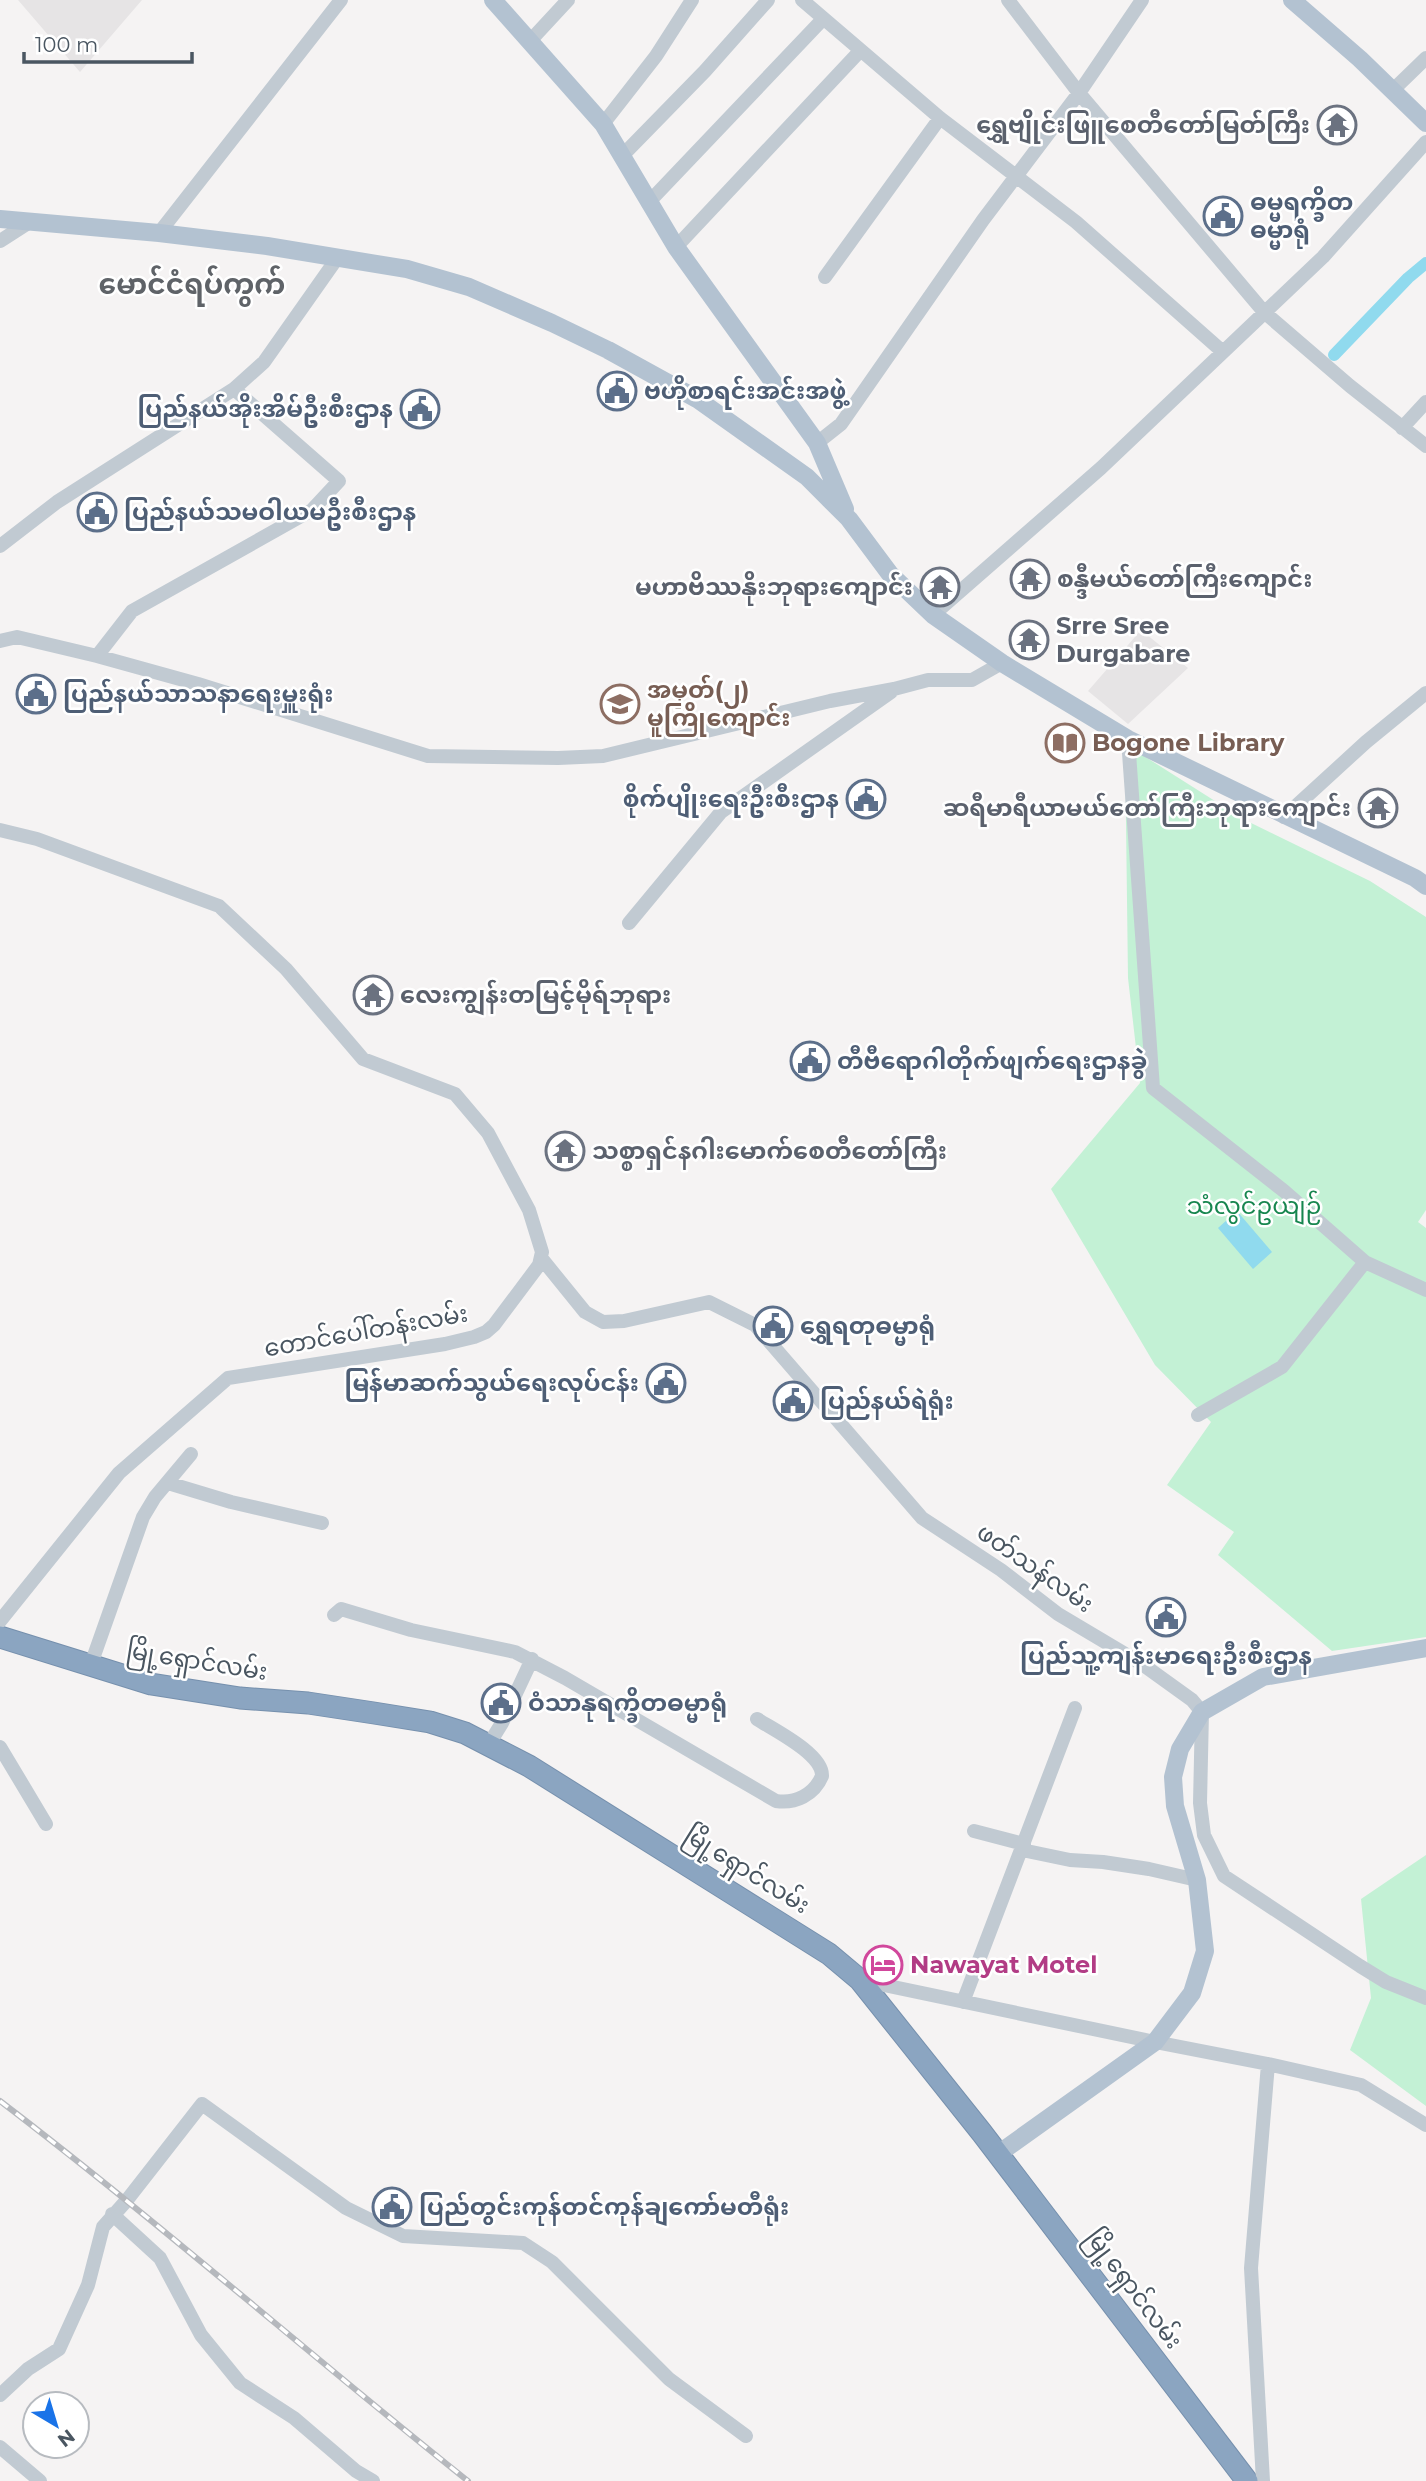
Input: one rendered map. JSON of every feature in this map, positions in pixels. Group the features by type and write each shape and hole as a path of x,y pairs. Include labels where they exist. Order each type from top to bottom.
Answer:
{"highway":[{"name":"မြို့ရှောင်လမ်း","path":"0,1637 151,1684 240,1698 308,1703 430,1722 465,1733 529,1766 829,1954 860,1980 998,2154 1247,2481"}],"main road":[{"path":"493,0 603,124 676,247 817,443 849,519"},
{"path":"1295,1 1426,122"},
{"path":"0,219 159,233 338,257 407,270 469,287 608,350 708,407 807,477 849,519 890,574 933,615 1002,663 1128,739 1284,817 1415,878 1426,886"},
{"path":"998,2154 1155,2042 1192,1993 1205,1951 1197,1880 1175,1806 1173,1777 1180,1749 1202,1712 1263,1677 1426,1648"}],"street":[{"path":"159,233 341,0"},
{"path":"530,41 568,0"},
{"path":"603,124 656,56 692,0"},
{"path":"621,157 705,71 768,0"},
{"path":"802,0 940,118 1076,222 1223,352"},
{"path":"1008,0 1079,93 1264,312 1426,446"},
{"path":"817,443 841,424 1017,175 1079,93 1142,0"},
{"path":"648,203 822,19"},
{"path":"676,247 860,51"},
{"path":"1393,90 1426,58"},
{"path":"825,277 940,118"},
{"path":"933,615 1101,468 1323,257 1426,142"},
{"path":"0,241 28,223"},
{"path":"0,546 57,502 234,389 264,362 338,257"},
{"path":"97,656 132,611 312,510 339,481 234,389"},
{"path":"1402,428 1426,402"},
{"path":"0,641 17,637 97,656 198,684 428,756 603,756 928,680 972,680 1002,663"},
{"path":"629,923 721,812 894,689"},
{"path":"1284,817 1366,742 1426,693"},
{"path":"1128,739 1153,1088 1284,1191 1365,1262 1426,1290"},
{"path":"0,830 37,839 219,906 286,969 363,1059 455,1094 488,1133 529,1210 541,1242 541,1259"},
{"name":"တောင်ပေါ်တန်းလမ်း","path":"0,1622 119,1473 228,1378 474,1338 486,1332 505,1314 541,1259"},
{"name":"ဖတ်သန်လမ်း","path":"541,1259 585,1312 603,1322 624,1321 709,1302 755,1325 922,1518 1001,1570 1058,1614 1142,1664 1192,1700 1202,1712"},
{"path":"1198,1415 1282,1367 1365,1262"},
{"path":"90,1667 143,1517 155,1497 191,1454"},
{"path":"168,1483 231,1502 322,1523"},
{"path":"334,1615 341,1609 411,1630 515,1652 532,1659 776,1801 791,1802 812,1791 822,1776 819,1765 801,1747 757,1720"},
{"path":"489,1744 502,1723 532,1659"},
{"path":"963,2002 1075,1708"},
{"path":"1202,1712 1199,1803 1204,1835 1224,1876 1386,1982 1426,1998"},
{"path":"0,1747 46,1824"},
{"path":"974,1831 1070,1860 1149,1869 1197,1880"},
{"path":"860,1980 1361,2085 1426,2125"},
{"path":"1263,2481 1251,2268 1268,2064"},
{"path":"0,2395 59,2349 88,2285 103,2227 202,2104 346,2208 403,2236 523,2243 552,2262 669,2379 746,2436"},
{"path":"112,2214 160,2258 201,2335 240,2383 294,2418 356,2471 373,2481"},
{"path":"0,2447 40,2481"}],"shaded area":[{"path":"18,0 142,0 80,72"},
{"path":"1141,630 1188,668 1128,724 1088,691"}],"green space":[{"name":"သံလွင်ဥယျဉ်","path":"1125,744 1245,820 1370,881 1426,917 1426,1210 1418,1222 1426,1228 1426,1637 1332,1651 1218,1555 1234,1532 1167,1485 1211,1422 1155,1365 1051,1189 1140,1083 1128,978"},
{"path":"1426,1855 1426,2106 1350,2050 1371,1998 1361,1899"}],"water":[{"path":"1237,1211 1272,1252 1253,1269 1218,1228"}],"waterway":[{"path":"1334,355 1408,278 1426,263"}],"railway":[{"path":"0,2101 119,2194 468,2481"}],"place":[{"name":"ရွှေဗျိုင်းဖြူစေတီတော်မြတ်ကြီး","path":"1337,125"},
{"name":"ဓမ္မရက္ခိတ ဓမ္မာရုံ","path":"1223,216"},
{"name":"ဗဟိုစာရင်းအင်းအဖွဲ့","path":"617,391"},
{"name":"ပြည်နယ်အိုးအိမ်ဦးစီးဌာန","path":"420,409"},
{"name":"ပြည်နယ်သမဝါယမဦးစီးဌာန","path":"97,512"},
{"name":"စန္ဒီမယ်တော်ကြီးကျောင်း","path":"1030,579"},
{"name":"မဟာဗိဿနိုးဘုရားကျောင်း","path":"940,587"},
{"name":"Srre Sree Durgabare","path":"1029,640"},
{"name":"ပြည်နယ်သာသနာရေးမှူးရုံး","path":"36,694"},
{"name":"အမှတ်(၂) မူကြိုကျောင်း","path":"620,704"},
{"name":"Bogone Library","path":"1065,743"},
{"name":"စိုက်ပျိုးရေးဦးစီးဌာန","path":"866,799"},
{"name":"ဆရီမာရီယာမယ်တော်ကြီးဘုရားကျောင်း","path":"1378,808"},
{"name":"လေးကျွန်းတမြင့်မိုရ်ဘုရား","path":"373,995"},
{"name":"တီဗီရောဂါတိုက်ဖျက်ရေးဌာနခွဲ","path":"810,1061"},
{"name":"သစ္စာရှင်နဂါးမောက်စေတီတော်ကြီး","path":"565,1151"},
{"name":"ရွှေရတုဓမ္မာရုံ","path":"773,1326"},
{"name":"မြန်မာဆက်သွယ်ရေးလုပ်ငန်း","path":"666,1383"},
{"name":"ပြည်နယ်ရဲရုံး","path":"793,1401"},
{"name":"ပြည်သူ့ကျန်းမာရေးဦးစီးဌာန","path":"1166,1617"},
{"name":"ဝံသာနုရက္ခိတဓမ္မာရုံ","path":"501,1703"},
{"name":"Nawayat Motel","path":"883,1965"},
{"name":"ပြည်တွင်းကုန်တင်ကုန်ချကော်မတီရုံး","path":"392,2207"}],"district":[{"name":"မောင်ငံရပ်ကွက်","path":"192,284"}]}
